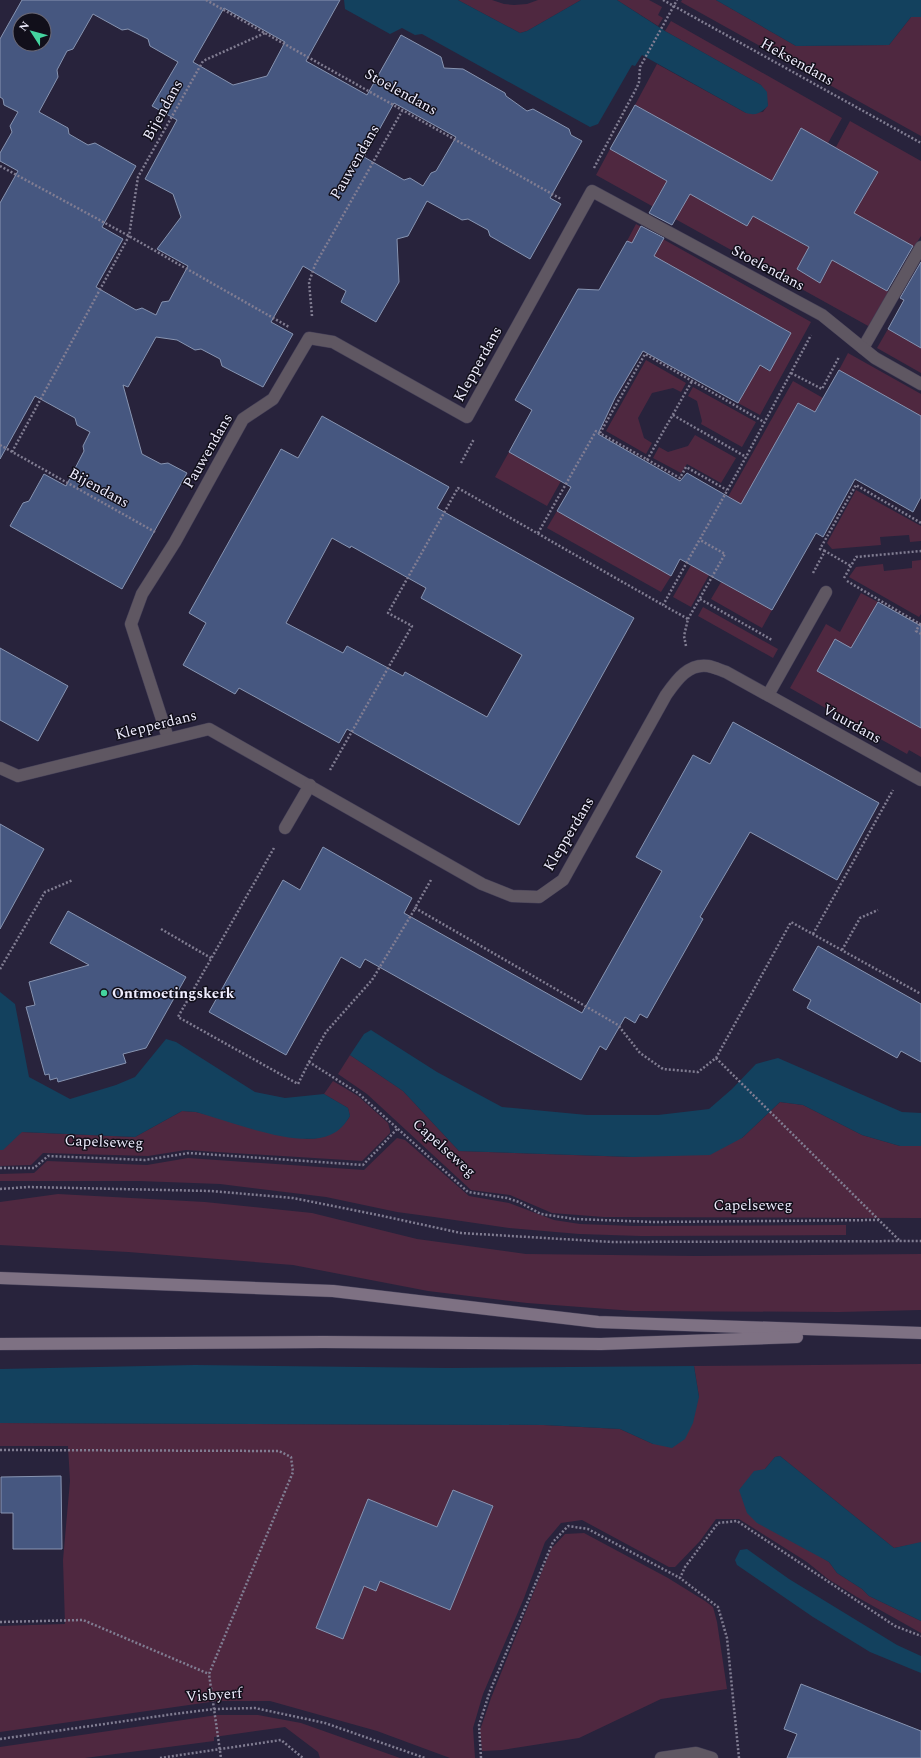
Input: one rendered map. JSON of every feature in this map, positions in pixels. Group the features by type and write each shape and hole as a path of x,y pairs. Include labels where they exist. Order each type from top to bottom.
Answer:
{"main road":[{"path":"0,1278 333,1290 598,1322 921,1333"},
{"path":"0,1344 315,1342 601,1344 890,1333"}],"street":[{"name":"Klepperdans","path":"309,338 333,342 467,417 592,191"},
{"name":"Stoelendans","path":"592,191 822,315 876,358 921,384"},
{"path":"863,348 921,247"},
{"name":"Pauwendans","path":"168,738 131,624 142,594 174,542 243,419 273,399 309,338"},
{"path":"768,695 826,592"},
{"name":"Vuurdans","path":"692,667 708,666 726,672 921,780"},
{"name":"Klepperdans","path":"0,768 18,776 209,729 482,884 512,896 538,897 563,880 666,695 676,680 692,667"},
{"path":"285,828 314,788"},
{"path":"661,1758 696,1753 712,1758"}],"path":[{"name":"Stoelendans","path":"206,0 581,210"},
{"name":"Heksendans","path":"663,0 921,143"},
{"path":"592,191 594,168 637,87 639,82 640,66 678,0"},
{"name":"Bijendans","path":"12,452 129,236 138,177 203,61 265,33"},
{"name":"Pauwendans","path":"309,338 312,311 309,282 315,265 402,111"},
{"path":"0,166 129,236 309,338"},
{"path":"663,605 746,457 822,315"},
{"path":"791,373 822,390 850,338"},
{"path":"600,433 645,354 764,422"},
{"path":"647,460 692,382"},
{"path":"673,415 746,457"},
{"path":"538,533 596,431 680,478 686,467 727,490"},
{"name":"Bijendans","path":"0,446 174,542"},
{"path":"825,551 820,549 856,485 921,523"},
{"path":"314,788 412,626 388,613 458,488 688,619"},
{"path":"692,667 684,636 688,619 725,554 700,540"},
{"path":"921,550 856,557 844,579 920,623 916,631 921,634"},
{"path":"700,599 792,651"},
{"path":"813,934 903,770"},
{"path":"285,828 178,1017 298,1084 326,1032 372,980 442,861"},
{"path":"0,969 45,892 73,880"},
{"path":"416,906 415,908 618,1025 640,1053 663,1069 698,1072 716,1058 791,922 921,994"},
{"path":"842,950 860,918 878,910"},
{"path":"161,929 212,958"},
{"path":"716,1058 900,1241"},
{"path":"309,1062 358,1093 398,1128"},
{"name":"Capelseweg","path":"0,1168 34,1168 48,1156 145,1160 189,1153 363,1165 398,1128 468,1192 507,1198 519,1202 541,1214 554,1217 654,1222 879,1220"},
{"path":"0,1189 28,1187 211,1191 293,1198 468,1234 612,1242 921,1241"},
{"path":"0,1450 279,1451 291,1457 293,1472 209,1674 222,1758"},
{"path":"680,1578 685,1567 718,1523 737,1522 896,1626 921,1636"},
{"path":"481,1758 479,1725 490,1691 553,1542 568,1526 588,1529 680,1578 718,1607 727,1638 739,1758"},
{"path":"0,1622 83,1620 209,1674"},
{"name":"Visbyerf","path":"0,1739 215,1709 255,1708 324,1723 425,1758"},
{"path":"160,1758 281,1740 303,1758"}],"shaded area":[{"path":"458,0 492,0 504,4 514,5 527,4 538,0 581,0 527,31 520,33"},
{"path":"617,0 649,0 662,7 658,15 663,18 658,26"},
{"path":"682,0 716,0 796,46 889,45 911,17 921,17 921,136 681,2"},
{"path":"671,21 842,118 828,143 836,147 850,121 921,161 921,236 914,247 777,171 772,181 635,105 657,64 746,113 763,112 768,105 761,85 665,31","holes":["801,128 821,154 794,140","836,148 847,154 828,188","870,167 878,172 873,181 865,176"]},
{"path":"610,149 747,226 753,216 889,292 870,327 596,175","holes":["663,188 674,194 677,215 654,203","805,254 828,268 820,282 797,269"]},
{"path":"636,224 811,322 760,415 738,403 746,390 727,379 720,393 701,382 708,369 690,358 683,372 664,361 671,348 653,338 641,354 627,347 618,365 631,372 621,389 608,382 598,400 611,408 604,419 597,415 585,438 560,423 574,398 569,395 609,322 615,325 629,299 654,313 657,308 769,371 791,333 627,241"},
{"path":"888,329 921,348 921,373 877,348"},
{"path":"848,353 921,394 921,416 839,370"},
{"path":"646,360 686,383 681,392 673,388 652,393 638,418 644,438 652,443 646,454 606,431"},
{"path":"793,381 823,398 815,413 798,403 728,530 706,536"},
{"path":"693,387 756,422 742,447 701,424 702,421 697,401 688,396"},
{"path":"695,435 736,458 721,483 687,464 681,473 653,458 659,447 668,452 688,446"},
{"path":"509,452 561,481 547,506 495,477"},
{"path":"856,490 921,526 921,541 910,542 909,535 880,537 881,545 832,549 827,543"},
{"path":"557,511 671,576 661,592 547,528"},
{"path":"700,549 718,559 691,607 673,597"},
{"path":"921,560 921,614 919,617 849,577 856,567 883,564 884,571 912,568 912,561"},
{"path":"721,582 772,610 762,628 711,599"},
{"path":"861,593 878,602 865,624 911,621 817,671 921,728 921,757 909,750 907,754 790,688 826,624 840,632"},
{"path":"703,607 778,649 773,658 698,616"},
{"path":"350,1055 403,1091 459,1151 633,1157 742,1138 780,1102 803,1105 862,1135 900,1146 921,1146 921,1218 604,1217 552,1213 510,1195 471,1190 367,1094 338,1074"},
{"path":"333,1081 358,1096 388,1123 390,1133 362,1161 186,1150 148,1156 43,1153 31,1165 0,1166 0,1150 21,1132 135,1137 182,1111 196,1112 307,1139 326,1136 342,1126 350,1116 348,1108 324,1094"},
{"path":"397,1138 405,1140 469,1196 509,1203 554,1220 580,1224 633,1226 846,1225 846,1235 641,1236 579,1234 509,1228 397,1212 326,1197 220,1184 139,1181 0,1181 0,1174 34,1173 47,1161 147,1165 188,1158 364,1170"},
{"path":"58,1194 205,1202 312,1213 417,1239 526,1254 696,1256 921,1254 921,1310 839,1312 634,1311 527,1303 428,1291 293,1265 128,1252 0,1245 0,1202"},
{"path":"921,1364 921,1543 894,1548 780,1456 775,1457 765,1469 821,1557 829,1562 837,1573 862,1589 869,1596 921,1621 921,1633 828,1579 807,1562 739,1519 716,1519 700,1541 675,1567 669,1567 582,1520 561,1523 545,1542 524,1598 483,1694 473,1728 475,1758 450,1758 377,1731 270,1701 217,1701 0,1732 0,1626 65,1624 63,1560 70,1481 68,1446 0,1446 0,1423 544,1425 620,1429 653,1444 699,1397 694,1366"},
{"path":"584,1533 668,1578 713,1607 717,1622 727,1689 661,1699 579,1738 502,1750 482,1751 480,1730 491,1698 551,1549 565,1534"},
{"path":"217,1715 258,1715 301,1723 400,1758 320,1758 318,1752 285,1727 214,1737 214,1741 85,1758 0,1758 0,1747"}],"water":[{"path":"344,0 458,0 520,33 527,31 581,0 617,0 665,31 761,85 767,92 768,106 758,113 746,113 642,55 635,66 632,65 598,124 590,127 422,34 415,35 402,28 390,34 345,9"},
{"path":"716,0 921,0 921,17 911,17 889,45 796,46"},
{"path":"0,992 15,1004 29,1077 70,1099 116,1085 135,1077 166,1039 176,1042 255,1092 285,1098 324,1094 348,1108 350,1116 342,1127 330,1135 300,1139 263,1132 196,1112 182,1111 135,1137 22,1132 3,1150 0,1150"},
{"path":"371,1030 437,1072 502,1107 587,1115 658,1115 709,1109 732,1089 756,1064 778,1058 902,1112 921,1113 921,1146 900,1146 862,1135 803,1105 780,1102 742,1138 710,1155 633,1157 459,1151 403,1091 350,1055 364,1034"},
{"path":"195,1365 448,1368 694,1366 699,1397 693,1423 685,1439 672,1448 653,1444 620,1429 544,1425 0,1423 0,1369"},
{"path":"780,1456 894,1548 921,1542 921,1621 869,1596 862,1589 837,1573 829,1562 757,1523 747,1513 739,1490 754,1471 765,1469 775,1457"},
{"path":"747,1549 789,1579 897,1645 921,1656 921,1673 870,1652 813,1617 737,1565 735,1560 740,1550"}],"building":[{"path":"22,0 340,0 306,61 367,95 401,35 441,57 444,68 463,69 505,93 506,96 527,111 533,109 569,129 571,135 582,141 550,198 561,204 530,259 490,236 488,230 468,219 462,220 427,201 408,236 397,239 399,282 376,322 341,302 346,291 303,266 271,322 293,334 263,387 222,366 220,359 201,349 195,350 177,340 156,337 128,387 123,385 142,454 161,464 168,463 187,473 122,589 10,526 23,503 29,501 44,474 66,486 84,451 83,446 90,432 77,425 75,418 35,396 0,459 0,203 18,171 0,161 0,153 12,132 10,126 18,112 4,105 3,99 0,97 0,39 12,18 12,52 52,52 52,12 15,12","holes":["224,8 285,42 267,76 233,85 193,62","93,14 122,30 128,29 148,39 150,46 178,62 152,106 177,120 145,179 173,194 181,217 157,249 188,266 169,301 162,302 156,315 142,308 136,310 96,287 123,239 102,227 136,166 95,143 88,145 69,134 68,128 39,112 58,77 57,70 67,51 73,49","394,103 456,137 436,171 431,173 423,186 410,178 404,180 364,157"]},
{"path":"635,105 772,181 801,128 878,172 854,213 913,246 887,291 832,260 820,283 797,269 809,247 753,216 747,226 690,194 672,225 649,213 667,181 610,149"},
{"path":"641,226 664,238 654,256 791,333 770,371 760,365 738,403 643,351 615,398 598,434 680,481 687,473 741,504 798,403 815,412 839,370 921,416 921,497 913,512 855,479 823,537 816,533 772,610 680,559 671,576 557,511 571,487 509,452 532,410 515,400 578,289 599,290 627,241 632,243"},
{"path":"921,262 921,348 888,329 904,300 900,298"},
{"path":"322,416 449,487 437,508 634,618 519,825 347,729 339,743 239,688 235,694 183,665 206,623 189,613 281,449 298,458","holes":["332,538 350,548 351,546 426,588 421,598 522,655 487,717 405,672 403,676 347,646 343,653 286,623"]},
{"path":"878,602 921,626 921,728 817,671 835,639 851,648"},
{"path":"0,648 68,686 38,741 0,720"},
{"path":"733,722 879,803 837,880 750,832 700,917 703,919 647,1018 640,1014 635,1023 625,1017 606,1050 600,1046 581,1080 365,959 360,968 341,957 286,1055 209,1012 283,880 300,890 323,847 412,898 404,913 582,1013 662,871 636,857 693,755 710,764"},
{"path":"0,824 44,849 0,929"},
{"name":"Ontmoetingskerk","path":"68,911 186,977 146,1048 123,1054 126,1063 58,1082 57,1078 50,1080 49,1074 45,1075 26,1007 35,1005 29,982 89,965 50,943"},
{"path":"818,946 921,1004 921,1062 901,1051 897,1058 807,1008 811,1000 793,990"},
{"path":"61,1476 62,1549 13,1549 13,1513 1,1513 1,1477"},
{"path":"453,1490 493,1506 450,1610 380,1581 376,1591 364,1586 343,1639 316,1628 368,1499 437,1527"},
{"path":"801,1684 921,1731 921,1758 787,1758 797,1734 784,1729"}],"place":[{"name":"Ontmoetingskerk","path":"104,993"}]}
